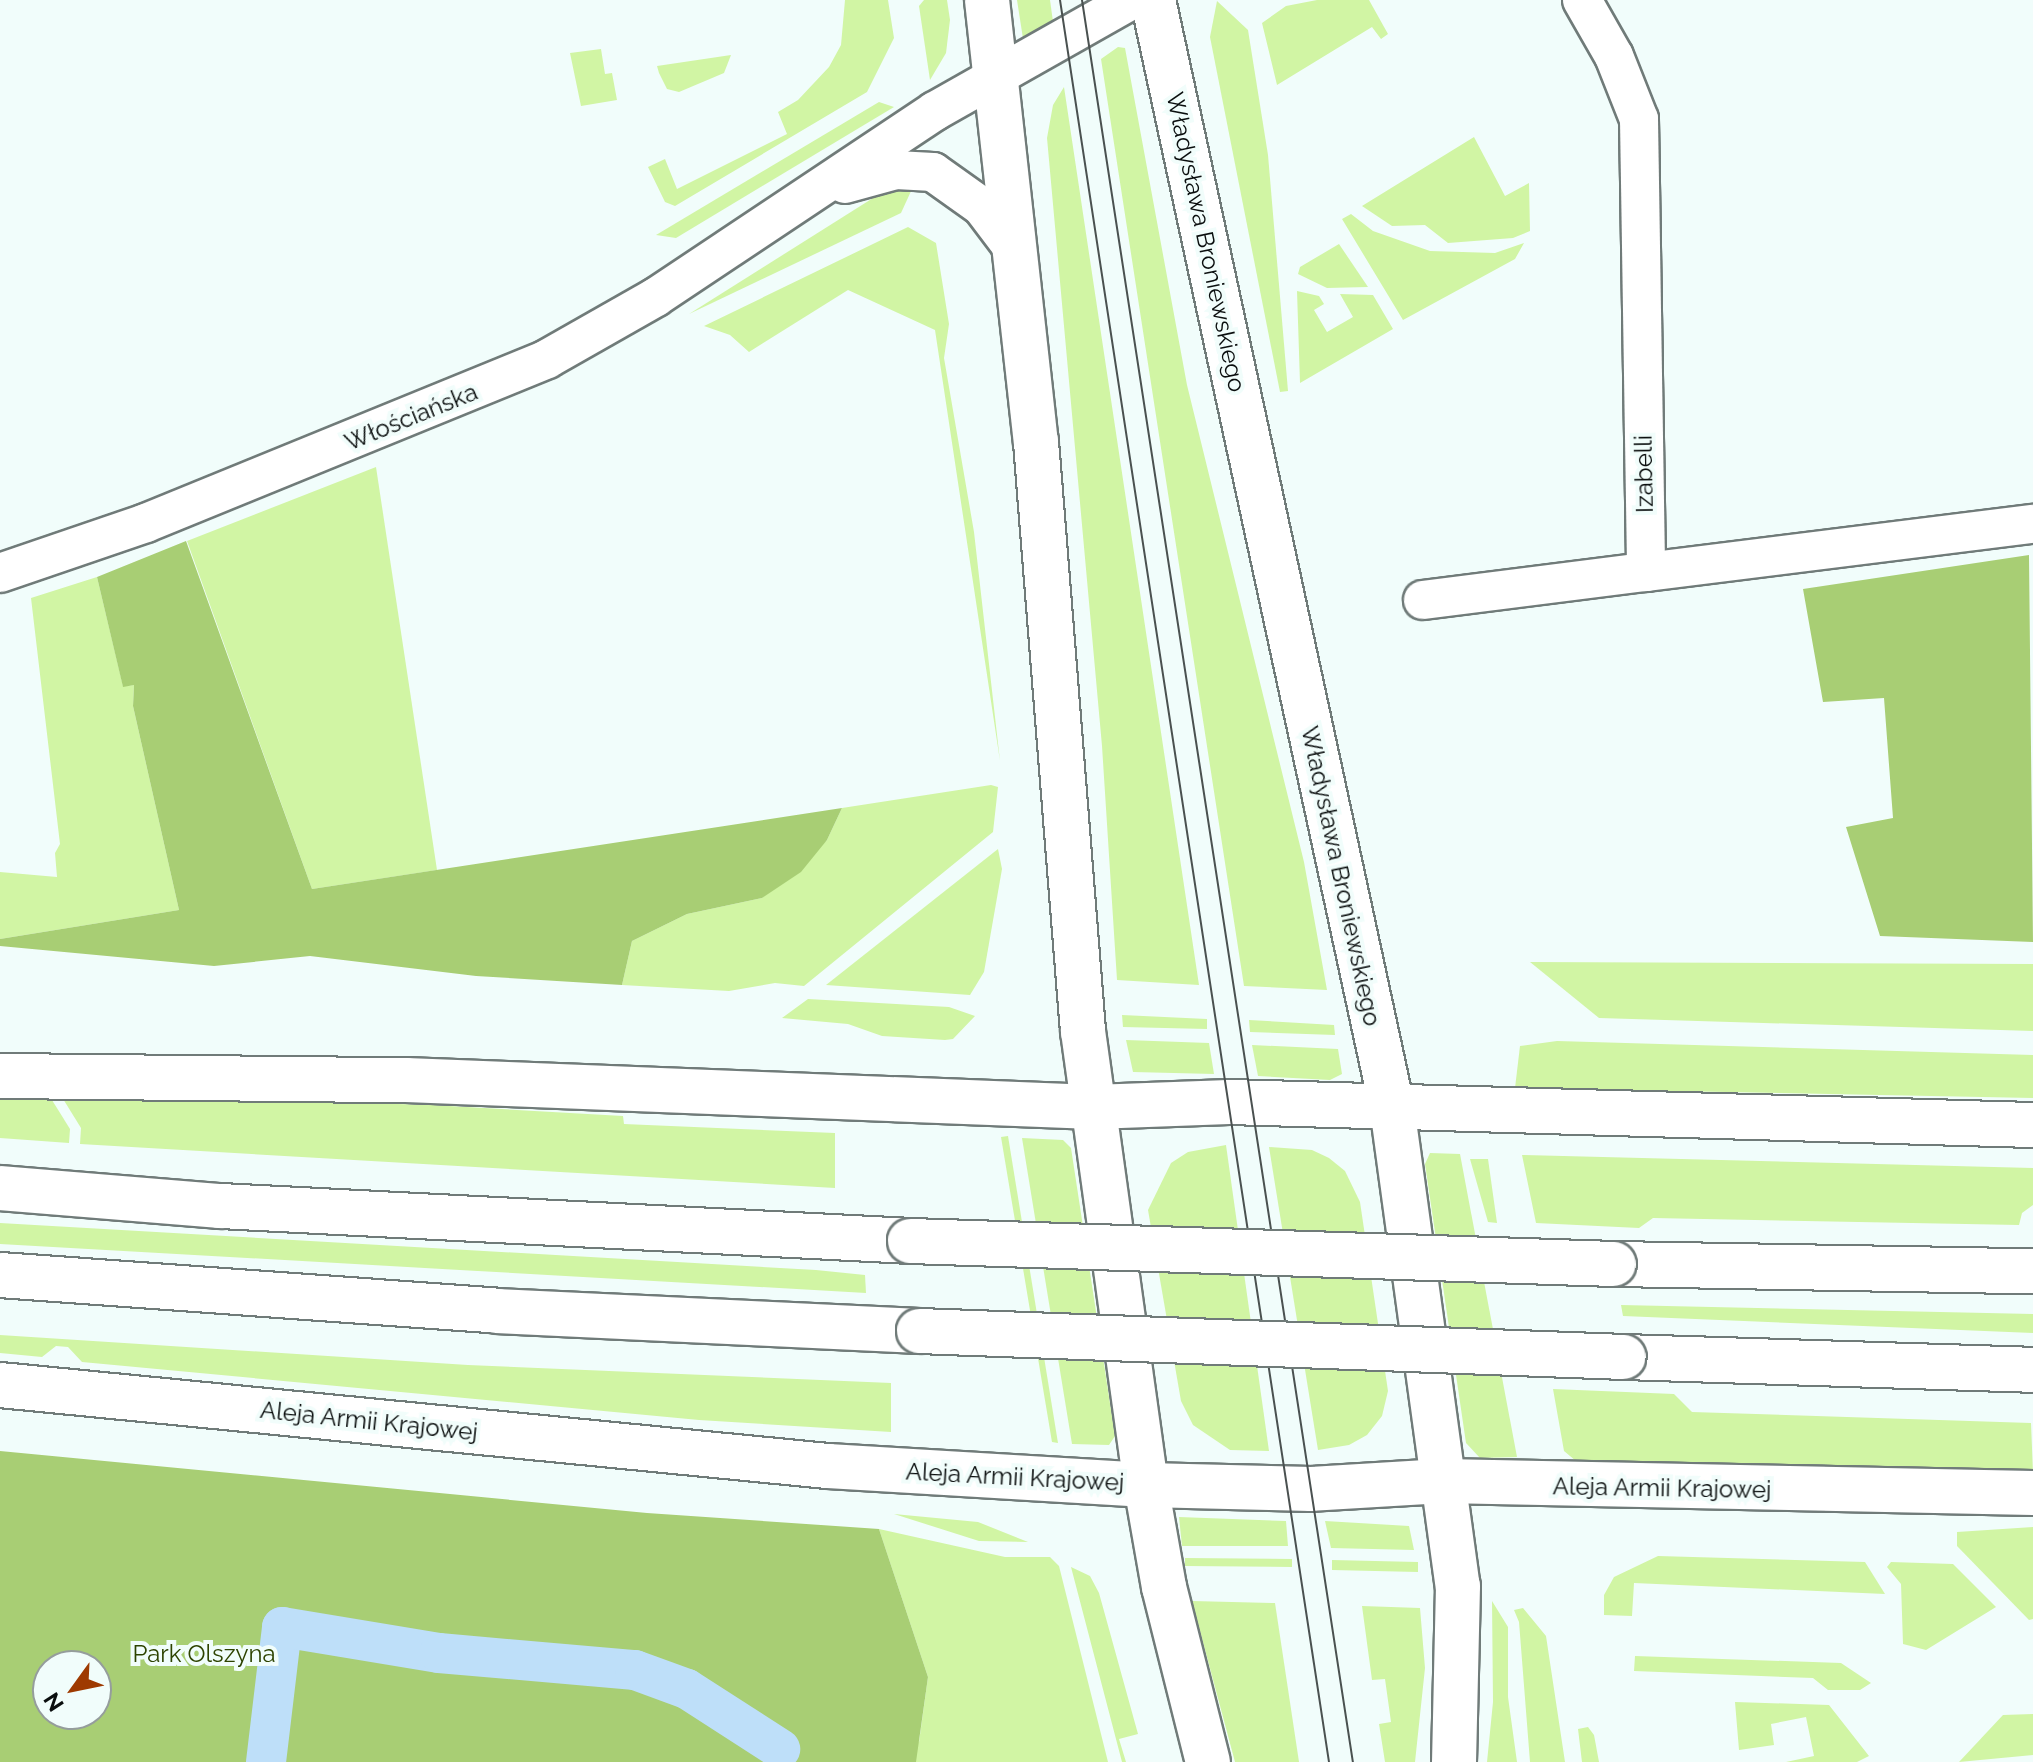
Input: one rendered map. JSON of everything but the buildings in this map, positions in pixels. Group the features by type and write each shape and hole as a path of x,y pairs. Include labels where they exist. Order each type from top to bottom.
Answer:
{"main road":[{"path":"987,0 1016,252 1093,1107 1146,1485 1164,1587 1208,1762"},
{"name":"Władysława Broniewskiego","path":"1153,0 1392,1107 1460,1620 1454,1762"},
{"path":"0,1076 406,1080 1093,1107 1229,1102 2033,1125"},
{"path":"0,1188 220,1206 910,1241 1614,1264 2033,1271"},
{"path":"0,1275 497,1311 919,1331 2033,1370"},
{"name":"Aleja Armii Krajowej","path":"0,1385 828,1466 1146,1485 1300,1489 1443,1481 2033,1493"}],"street":[{"name":"Włościańska","path":"0,573 146,523 507,378 656,297 997,75 1131,0"},
{"name":"Izabelli","path":"1582,0 1614,56 1639,119 1646,572"},
{"name":"Włościańska","path":"794,205 868,175 910,168 933,172 982,207 1016,252"},
{"path":"1423,600 2033,524"}],"green space":[{"path":"845,0 888,0 894,38 867,92 675,206 665,202 648,167 665,159 677,189 787,134 778,112 798,100 829,67 841,45"},
{"path":"924,0 947,0 950,20 946,53 930,80 919,6"},
{"path":"1017,0 1050,0 1054,29 1024,45"},
{"path":"1317,0 1369,0 1388,34 1381,39 1372,27 1277,85 1262,23 1286,6"},
{"path":"1217,1 1248,30 1268,155 1288,391 1280,392 1210,37"},
{"path":"1118,47 1125,48 1187,385 1304,862 1327,990 1244,986 1101,59"},
{"path":"601,49 605,74 612,73 617,100 581,106 570,53"},
{"path":"731,55 724,73 679,92 667,89 657,66"},
{"path":"1064,87 1199,985 1117,980 1102,746 1047,138 1053,105"},
{"path":"879,102 894,107 676,238 656,235"},
{"path":"1474,137 1505,196 1529,183 1530,231 1513,238 1448,243 1425,225 1392,226 1362,206"},
{"path":"912,189 901,213 689,314 881,193"},
{"path":"1351,214 1373,231 1430,251 1495,253 1524,243 1515,259 1403,320 1342,219"},
{"path":"908,227 936,243 949,324 944,358 974,532 1000,761 935,330 848,290 749,352 730,335 704,326"},
{"path":"1339,244 1368,287 1327,288 1298,274 1300,267"},
{"path":"1297,291 1319,296 1324,304 1314,310 1327,332 1353,317 1340,294 1373,295 1393,329 1300,383"},
{"path":"376,467 437,870 312,889 187,541"},
{"path":"186,541 312,889 842,808 827,840 801,872 762,898 687,914 632,941 622,985 476,976 310,956 214,966 0,946 0,939 179,910 133,706 134,685 123,687 97,577"},
{"path":"2029,555 2033,942 1880,936 1846,827 1893,818 1884,698 1823,702 1803,589"},
{"path":"97,577 123,686 134,685 133,706 179,910 0,939 0,872 57,877 55,853 60,844 31,598"},
{"path":"991,785 998,787 993,832 804,986 775,983 729,991 622,985 632,941 687,914 762,898 827,840 842,808"},
{"path":"998,849 1002,869 984,972 970,995 826,985"},
{"path":"1530,962 2033,964 2033,1031 1599,1018"},
{"path":"808,999 949,1007 975,1016 953,1039 945,1040 882,1036 848,1024 782,1018"},
{"path":"1122,1015 1207,1019 1207,1029 1123,1027"},
{"path":"1249,1020 1334,1025 1335,1035 1250,1032"},
{"path":"1126,1040 1209,1043 1214,1074 1133,1072"},
{"path":"1557,1041 2033,1055 2033,1098 1515,1088 1520,1046"},
{"path":"1252,1045 1338,1049 1342,1074 1330,1080 1258,1076"},
{"path":"0,1090 47,1092 70,1129 69,1143 0,1138"},
{"path":"60,1094 432,1105 623,1116 624,1124 835,1133 835,1188 80,1144 81,1128"},
{"path":"1008,1136 1058,1443 1052,1442 1001,1137"},
{"path":"1022,1138 1063,1140 1071,1148 1115,1436 1109,1445 1072,1444"},
{"path":"1226,1145 1269,1451 1230,1450 1193,1425 1181,1401 1148,1210 1171,1163 1188,1152"},
{"path":"1269,1147 1312,1150 1329,1158 1345,1171 1360,1202 1388,1391 1382,1416 1367,1435 1349,1445 1318,1450"},
{"path":"1430,1153 1460,1154 1517,1457 1480,1458 1466,1443 1425,1164"},
{"path":"1522,1155 2033,1168 2033,1205 2022,1213 2019,1225 1653,1218 1639,1228 1536,1223"},
{"path":"1470,1159 1488,1159 1497,1223 1488,1222"},
{"path":"0,1223 816,1270 865,1275 866,1293 0,1244"},
{"path":"1621,1305 2033,1314 2033,1333 1623,1316"},
{"path":"0,1335 468,1365 891,1383 891,1432 699,1420 82,1362 68,1347 56,1346 42,1357 0,1353"},
{"path":"1553,1389 1674,1394 1692,1412 2031,1423 2033,1473 1576,1461 1564,1451"},
{"path":"0,1451 647,1513 879,1529 928,1677 916,1762 0,1762"},
{"path":"894,1514 978,1522 1028,1542 979,1541"},
{"path":"1179,1517 1286,1521 1288,1546 1182,1546"},
{"path":"1325,1521 1409,1526 1414,1550 1331,1548"},
{"name":"Park Olszyna","path":"0,1526 919,1742 928,1677 879,1529 1005,1557 1050,1557 1059,1566 1108,1762 0,1762"},
{"path":"2033,1527 2033,1619 2029,1620 1957,1546 1957,1532"},
{"path":"1658,1556 1865,1562 1885,1594 1634,1583 1632,1616 1604,1615 1604,1595 1614,1577"},
{"path":"1185,1558 1292,1559 1292,1567 1185,1566"},
{"path":"1332,1560 1418,1562 1418,1572 1332,1570"},
{"path":"1891,1562 1953,1564 1996,1607 1926,1650 1903,1644 1901,1584 1887,1567"},
{"path":"1071,1567 1090,1576 1099,1593 1138,1734 1119,1739 1126,1762 1122,1762"},
{"path":"1192,1601 1275,1603 1299,1762 1235,1762"},
{"path":"1492,1601 1508,1627 1508,1697 1517,1762 1487,1762 1493,1702"},
{"path":"1362,1606 1420,1608 1425,1668 1415,1762 1385,1762 1379,1724 1391,1722 1385,1679 1372,1680"},
{"path":"1523,1608 1546,1636 1565,1762 1530,1762 1519,1622 1514,1610"},
{"path":"1635,1656 1841,1663 1871,1683 1860,1690 1828,1690 1813,1678 1634,1671"},
{"path":"1735,1702 1829,1705 1869,1756 1857,1762 1786,1762 1814,1756 1806,1717 1771,1724 1774,1745 1739,1750"},
{"path":"2033,1714 2033,1755 1959,1762 2003,1715"},
{"path":"1588,1727 1594,1735 1599,1762 1582,1762 1578,1729"}],"waterway":[{"path":"266,1762 282,1627 439,1653 635,1670 687,1689 780,1749"}],"tram line":[{"path":"1060,0 1329,1762"},
{"path":"1082,0 1353,1762"}]}
